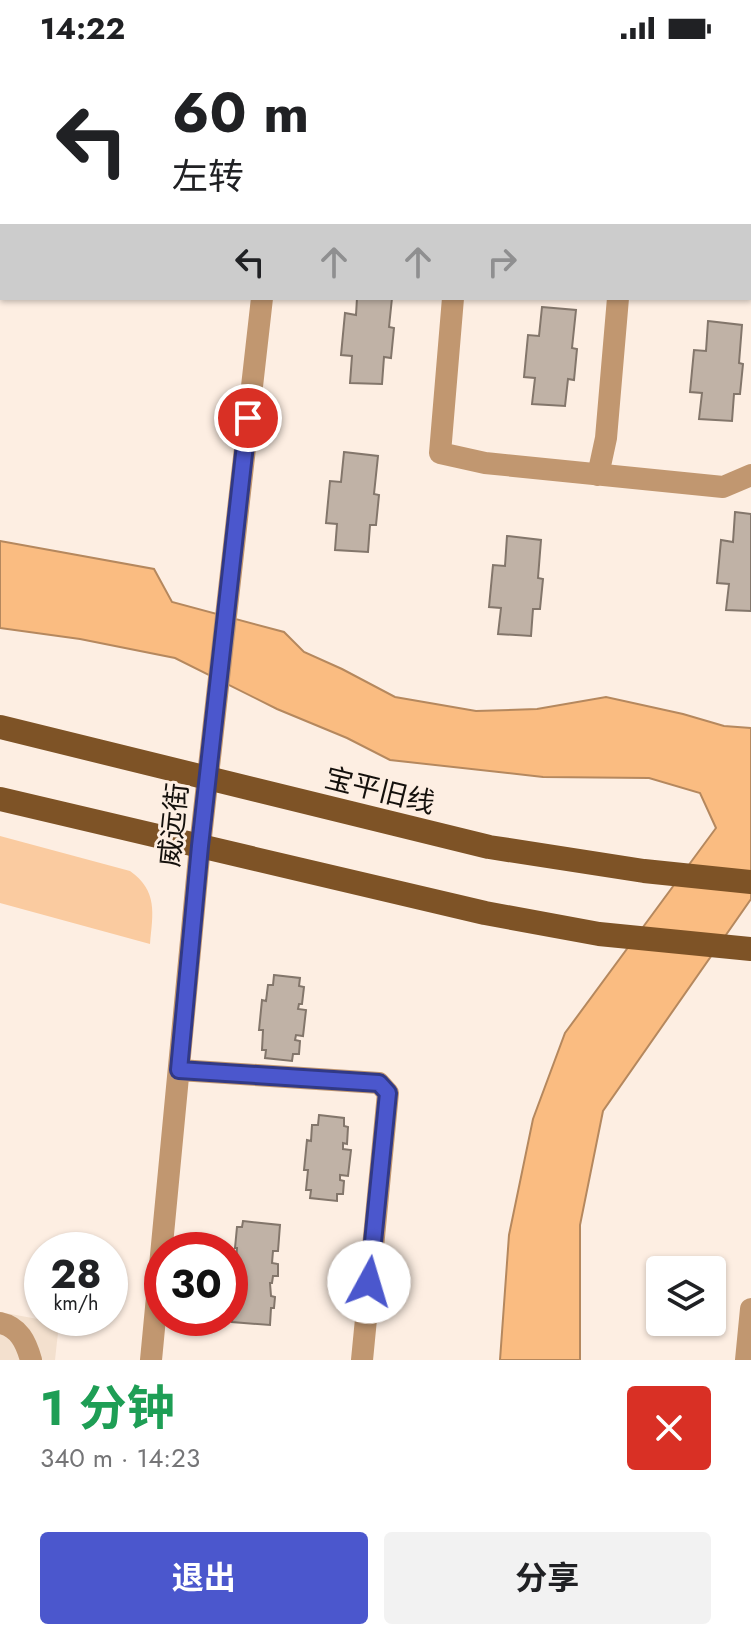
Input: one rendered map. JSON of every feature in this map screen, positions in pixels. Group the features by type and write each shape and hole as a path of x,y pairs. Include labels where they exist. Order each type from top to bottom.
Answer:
{"main road":[{"name":"宝平旧线","path":"0,727 489,847 644,871 751,882"},
{"path":"0,799 424,899 599,934 742,949"}],"street":[{"name":"威远街","path":"151,1360 200,846 262,300"},
{"path":"453,300 440,453 485,463 723,487 751,475"},
{"path":"598,475 606,438 618,300"},
{"path":"179,1070 379,1083 388,1093 362,1360"},
{"path":"746,1360 751,1309"},
{"path":"0,1323 11,1326 26,1342 31,1360"}],"shaded area":[{"path":"0,541 154,569 172,602 284,632 304,652 395,697 476,711 537,709 606,697 724,726 751,728 751,899 603,1111 580,1225 580,1360 500,1360 509,1235 533,1119 565,1033 716,828 700,793 649,778 543,777 390,760 175,658 80,639 0,628"},
{"path":"0,836 130,871 145,886 152,903 150,944 0,903"},
{"path":"0,1312 24,1316 24,1336 58,1336 55,1360 0,1360"}],"building":[{"path":"357,300 392,300 389,327 394,328 391,358 384,357 382,384 350,383 352,356 341,355 345,313 356,315"},
{"path":"542,307 576,310 572,348 577,349 574,380 568,379 565,406 532,404 535,378 524,377 528,335 539,336"},
{"path":"708,321 742,325 740,394 734,394 732,421 699,419 702,393 690,392 694,350 706,351"},
{"path":"344,452 378,456 374,494 379,495 376,525 370,525 368,552 335,550 337,524 326,523 330,481 341,482"},
{"path":"735,512 751,514 751,611 726,610 729,584 717,583 721,540 733,542"},
{"path":"507,536 541,540 538,578 543,579 540,609 533,609 531,636 498,634 501,608 489,607 493,565 505,566"},
{"path":"274,975 300,978 299,986 304,987 302,1004 298,1009 306,1010 303,1036 296,1035 295,1040 300,1041 299,1054 293,1054 292,1061 265,1058 266,1050 262,1050 263,1030 259,1030 262,1000 266,1001 268,985 273,985"},
{"path":"319,1115 344,1118 344,1126 348,1127 347,1144 343,1143 343,1149 351,1150 348,1176 340,1175 340,1180 344,1181 343,1194 337,1194 337,1201 310,1198 311,1190 306,1190 307,1140 311,1141 312,1125 318,1125"},
{"path":"243,1221 280,1225 278,1251 273,1251 272,1263 278,1264 278,1276 273,1276 270,1283 271,1296 275,1297 270,1325 248,1323 248,1232 237,1232 237,1227 242,1227"}],"route":[{"path":"248,418 200,846 179,1070 379,1083 388,1093 369,1282"}]}
